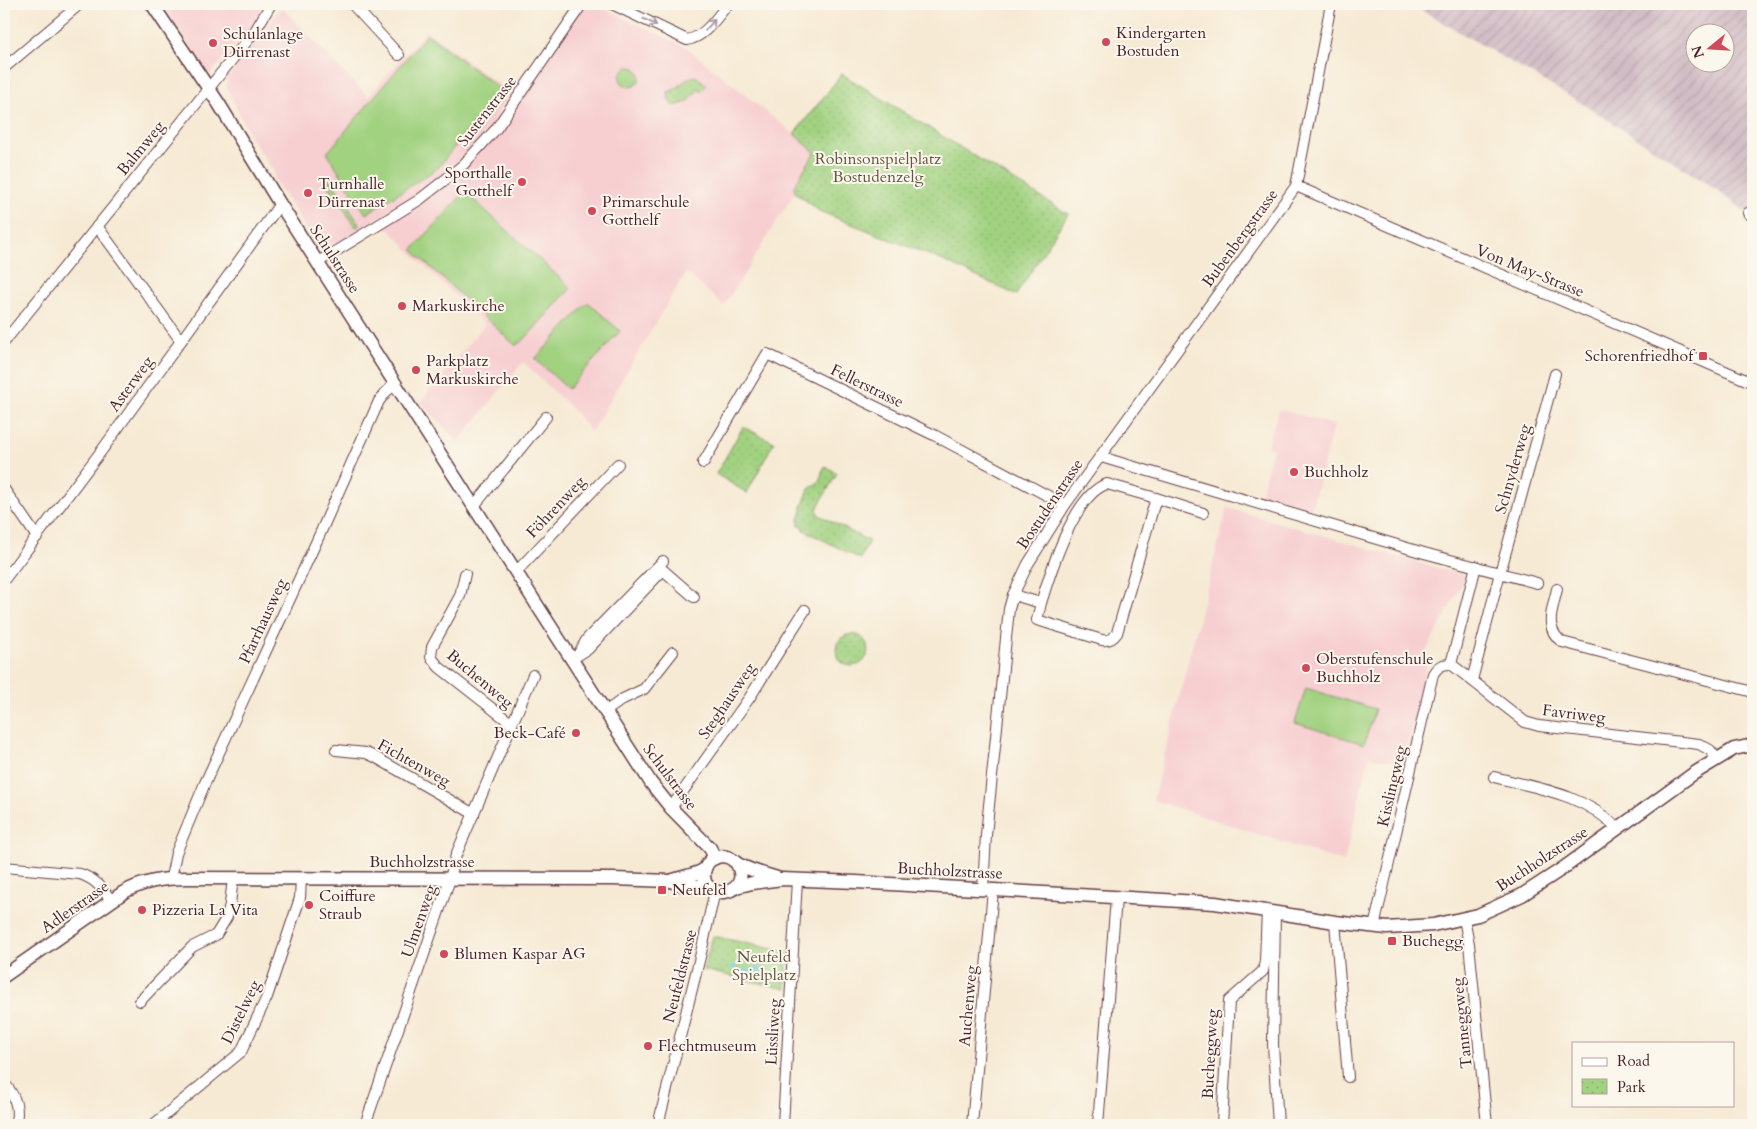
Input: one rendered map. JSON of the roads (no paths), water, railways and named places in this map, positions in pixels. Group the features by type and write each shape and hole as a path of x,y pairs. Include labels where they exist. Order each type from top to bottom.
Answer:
{"street":[{"path":"4,68 80,4"},
{"name":"Schulstrasse","path":"152,4 208,88 280,204 516,572 575,656 605,712 651,783 671,808 710,848 715,858"},
{"name":"Balmweg","path":"4,342 255,31 271,4"},
{"path":"352,4 400,54"},
{"name":"Sustenstrasse","path":"318,262 419,200 464,164 496,129 582,4"},
{"path":"612,4 687,40 693,39 704,32 728,4"},
{"name":"Bubenbergstrasse","path":"1101,457 1296,186 1330,4"},
{"name":"Von May-Strasse","path":"1296,186 1484,269 1563,300 1753,383"},
{"name":"Asterweg","path":"4,580 280,204"},
{"path":"97,226 181,341"},
{"name":"Fellerstrasse","path":"703,463 767,354 934,435 1065,505"},
{"name":"Schnyderweg","path":"1472,680 1555,374"},
{"name":"Pfarrhausweg","path":"171,878 176,853 205,783 379,401 396,383"},
{"path":"474,506 546,417"},
{"name":"Bostudenstrasse","path":"988,889 986,835 997,736 1006,626 1013,594 1040,544 1065,505 1101,457 1424,553 1500,573"},
{"name":"Föhrenweg","path":"516,572 618,464"},
{"path":"1156,498 1114,638 1102,640 1036,620 1062,541 1092,493 1100,486 1107,484 1156,498 1203,513"},
{"path":"4,489 36,537"},
{"path":"575,656 587,639 663,561"},
{"path":"1451,664 1476,566"},
{"path":"575,656 588,649 664,570 694,597"},
{"path":"1500,573 1536,583"},
{"name":"Buchenweg","path":"465,574 460,596 432,648 432,657 439,667 512,724"},
{"path":"1557,589 1551,628 1554,635 1562,642 1753,692"},
{"path":"1013,594 1041,603"},
{"name":"Steghausweg","path":"671,808 750,697 805,610"},
{"path":"605,712 623,699 644,689 673,652"},
{"name":"Kisslingweg","path":"1374,927 1434,674 1437,668 1444,664 1451,664"},
{"name":"Favriweg","path":"1451,664 1525,722 1539,726 1699,744 1710,750 1717,759"},
{"name":"Ulmenweg","path":"365,1125 450,879 456,855 533,675"},
{"name":"Buchholzstrasse","path":"736,887 782,879 988,889 1215,903 1374,927 1410,927 1464,919 1498,907 1522,895 1562,869 1668,791 1734,749 1753,744"},
{"name":"Fichtenweg","path":"336,750 366,753 375,757 474,814"},
{"name":"Buchholzstrasse","path":"1494,777 1568,796 1588,805 1617,828"},
{"path":"722,856 729,857 737,864 741,876 736,887 726,893 712,889 705,878 705,869 709,862 722,856"},
{"name":"Buchholzstrasse","path":"737,864 782,879"},
{"path":"4,867 80,874 101,886 111,901"},
{"name":"Buchholzstrasse","path":"671,881 705,869"},
{"name":"Buchholzstrasse","path":"171,878 613,879 671,881 682,885 712,889"},
{"name":"Adlerstrasse","path":"4,976 129,889 145,882 171,878"},
{"path":"140,1001 192,947 216,935 227,917 233,878"},
{"name":"Distelweg","path":"153,1125 241,1052 267,997 300,898 301,878"},
{"name":"Lüssliweg","path":"783,1125 797,880"},
{"name":"Neufeldstrasse","path":"658,1125 700,957 712,889"},
{"name":"Auchenweg","path":"972,1125 988,889"},
{"path":"1098,1125 1116,898"},
{"path":"1271,911 1273,1045 1278,1125"},
{"name":"Bucheggweg","path":"1222,1125 1229,1000 1263,971 1271,911"},
{"name":"Tanneggweg","path":"1464,919 1469,944 1487,1125"},
{"path":"1336,922 1348,1077"},
{"path":"4,1083 13,1095 16,1104 17,1116 15,1125"}],"waterway":[{"path":"733,967 743,972 763,969"}],"place":[{"name":"Kindergarten Bostuden","path":"1106,42"},
{"name":"Schulanlage Dürrenast","path":"213,43"},
{"name":"Sporthalle Gotthelf","path":"522,182"},
{"name":"Turnhalle Dürrenast","path":"308,193"},
{"name":"Primarschule Gotthelf","path":"592,211"},
{"name":"Markuskirche","path":"402,306"},
{"name":"Schorenfriedhof","path":"1703,356"},
{"name":"Parkplatz Markuskirche","path":"416,370"},
{"name":"Buchholz","path":"1294,472"},
{"name":"Oberstufenschule Buchholz","path":"1306,668"},
{"name":"Beck-Café","path":"576,733"},
{"name":"Neufeld","path":"662,890"},
{"name":"Coiffure Straub","path":"309,905"},
{"name":"Pizzeria La Vita","path":"142,910"},
{"name":"Buchegg","path":"1392,941"},
{"name":"Blumen Kaspar AG","path":"444,954"},
{"name":"Flechtmuseum","path":"648,1046"}],"park label":[{"name":"Robinsonspielplatz Bostudenzelg","path":"878,168"},
{"name":"Neufeld Spielplatz","path":"764,966"}]}
